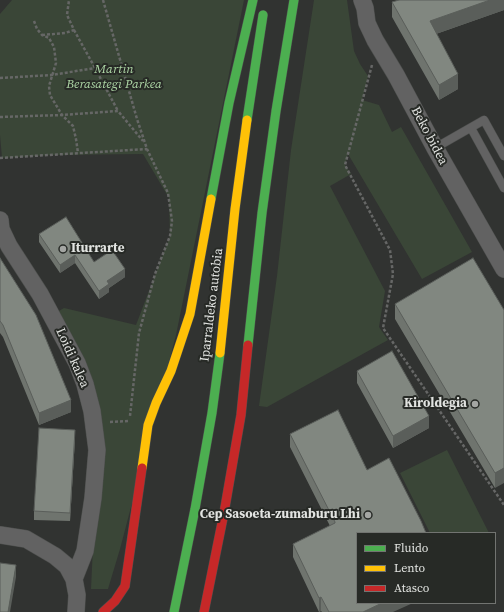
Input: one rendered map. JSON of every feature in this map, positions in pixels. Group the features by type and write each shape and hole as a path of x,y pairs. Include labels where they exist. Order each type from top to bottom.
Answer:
{"highway":[{"path":"103,612 115,601 125,586 148,425 156,403 171,371 190,314 229,103 252,0"},
{"path":"204,612 224,513 241,415 276,111 294,0"},
{"name":"Iparraldeko autobia","path":"174,612 195,509 212,413 236,202 264,8"}],"street":[{"name":"Beko bidea","path":"362,0 365,8 367,23 435,148 504,269"},
{"name":"Loidi kalea","path":"0,220 9,246 40,294 77,363 85,384 92,411 97,450 94,491 85,551 74,579"},
{"name":"Loidi kalea","path":"0,535 26,539 42,547 67,566 74,579 77,595 76,612"}],"lane":[{"path":"435,148 484,120 504,156"},
{"path":"471,128 504,188"}],"path":[{"path":"69,0 67,15 74,30 118,111 145,143"},
{"path":"103,0 147,149 168,193 172,221 170,236 155,274 139,333 130,421"},
{"path":"34,21 37,29 42,35 49,38 54,47 56,63 49,86 50,96 62,115 73,126 78,153"},
{"path":"42,35 65,33 74,30"},
{"path":"383,53 370,66 346,164 390,250 393,274 383,328 503,499 504,505"},
{"path":"0,78 52,74 95,68"},
{"path":"0,117 118,111"},
{"path":"0,158 147,149"}],"green space":[{"name":"Martin Berasategi Parkea","path":"12,0 244,0 176,335 120,549 108,589 91,589 97,461 85,384 52,315 64,308 136,325 170,236 169,198 143,154 53,155 2,158 0,135 0,14"},
{"path":"314,0 347,0 354,51 368,76 362,100 379,105 392,132 401,127 472,252 422,279 348,154 345,165 351,174 330,186 385,291 379,327 388,340 267,407 259,406 277,276 291,150"},
{"path":"447,450 488,532 430,532 400,473"}],"building":[{"path":"399,0 490,0 430,21 458,74 439,85 392,2"},
{"path":"66,217 94,262 112,250 125,269 107,281 109,284 99,291 75,255 60,265 39,234"},
{"path":"0,258 36,315 71,400 39,413 3,325 0,321"},
{"name":"Kiroldegia","path":"473,258 504,310 504,468 495,473 395,304"},
{"path":"392,351 429,416 393,436 357,371"},
{"path":"338,410 367,470 389,458 426,532 356,532 356,604 380,604 363,612 329,612 321,597 319,598 293,544 335,522 290,434"},
{"path":"39,428 75,430 70,513 34,511"},
{"path":"0,563 16,565 8,612 0,612"}],"traffic: fast":[{"path":"211,199 229,103 253,0"},
{"path":"248,345 262,213 276,111 294,0"},
{"path":"247,120 263,15"},
{"path":"174,612 195,509 212,413 220,353"}],"traffic: slow":[{"path":"220,353 235,209 247,120"},
{"path":"142,468 148,425 156,403 171,371 190,314 211,199"}],"traffic: jam":[{"path":"204,612 224,513 241,415 248,345"},
{"path":"103,612 115,601 125,586 142,468"}],"place":[{"name":"Iturrarte","path":"63,249"},
{"name":"Kiroldegia","path":"475,404"},
{"name":"Cep Sasoeta-zumaburu Lhi","path":"368,515"}]}
